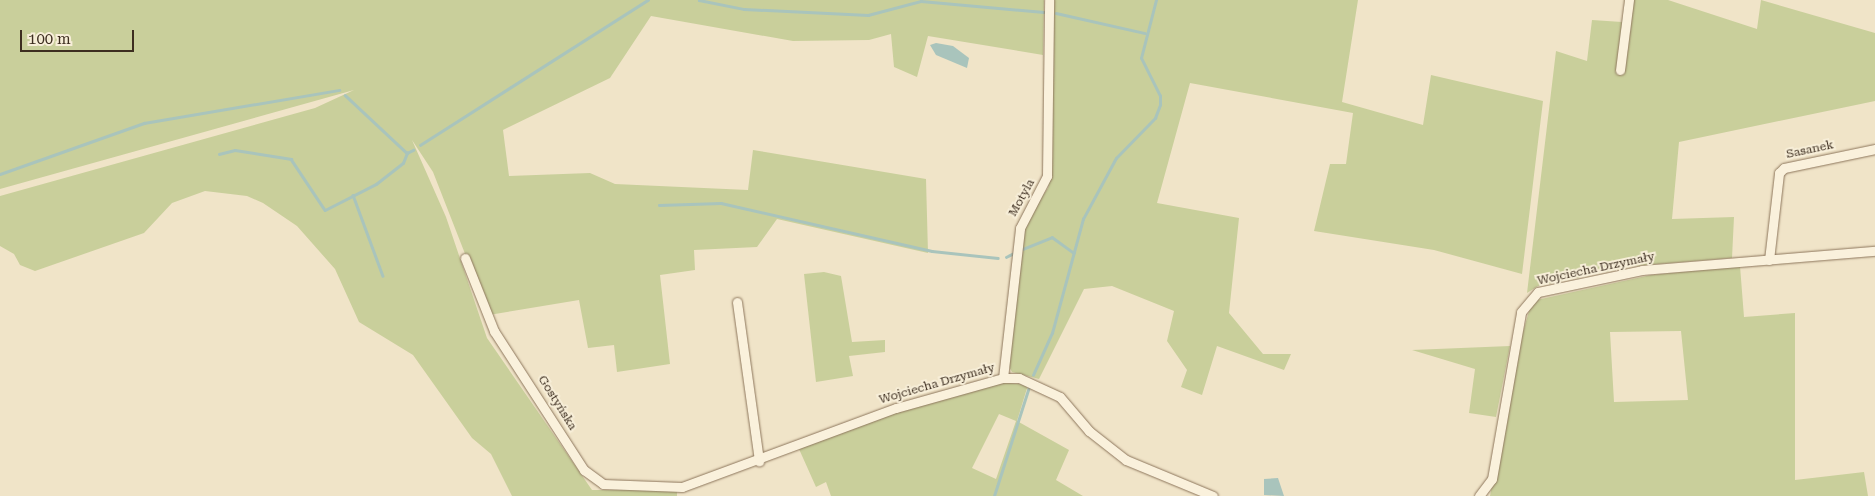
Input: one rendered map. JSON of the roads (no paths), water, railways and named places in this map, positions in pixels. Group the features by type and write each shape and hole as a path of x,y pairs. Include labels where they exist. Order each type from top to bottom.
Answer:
{"street":[{"name":"Motyla","path":"1003,378 1020,228 1047,176 1049,0"},
{"path":"1620,70 1629,0"},
{"name":"Sasanek","path":"1769,260 1779,173 1784,168 1875,149"},
{"name":"Wojciecha Drzymały","path":"1479,496 1492,479 1511,357 1529,298 1538,292 1642,270 1875,251"},
{"name":"Gostyńska","path":"465,258 494,331 592,479 603,484 682,492"},
{"path":"737,302 759,461"},
{"name":"Wojciecha Drzymały","path":"682,492 896,408 1003,378 1019,378 1052,391 1107,448 1162,478 1213,496"}],"water":[{"path":"936,43 953,46 969,58 967,68 936,55 930,45"},
{"path":"1278,478 1284,496 1264,495 1264,479"}],"waterway":[{"path":"420,145 648,0"},
{"path":"699,0 744,9 868,15 921,1 1044,12"},
{"path":"1033,375 1052,333 1083,219 1116,158 1155,118 1160,105 1160,96 1141,58 1156,0"},
{"path":"1056,13 1145,33"},
{"path":"0,174 144,123 339,90"},
{"path":"345,95 407,153 413,150"},
{"path":"219,154 235,150 291,159 325,210 376,184 403,163 407,153"},
{"path":"353,195 383,276"},
{"path":"659,205 721,203 932,251 998,258"},
{"path":"1023,249 1052,237 1074,253"},
{"path":"1006,257 1012,254"},
{"path":"994,496 1029,387"}]}
